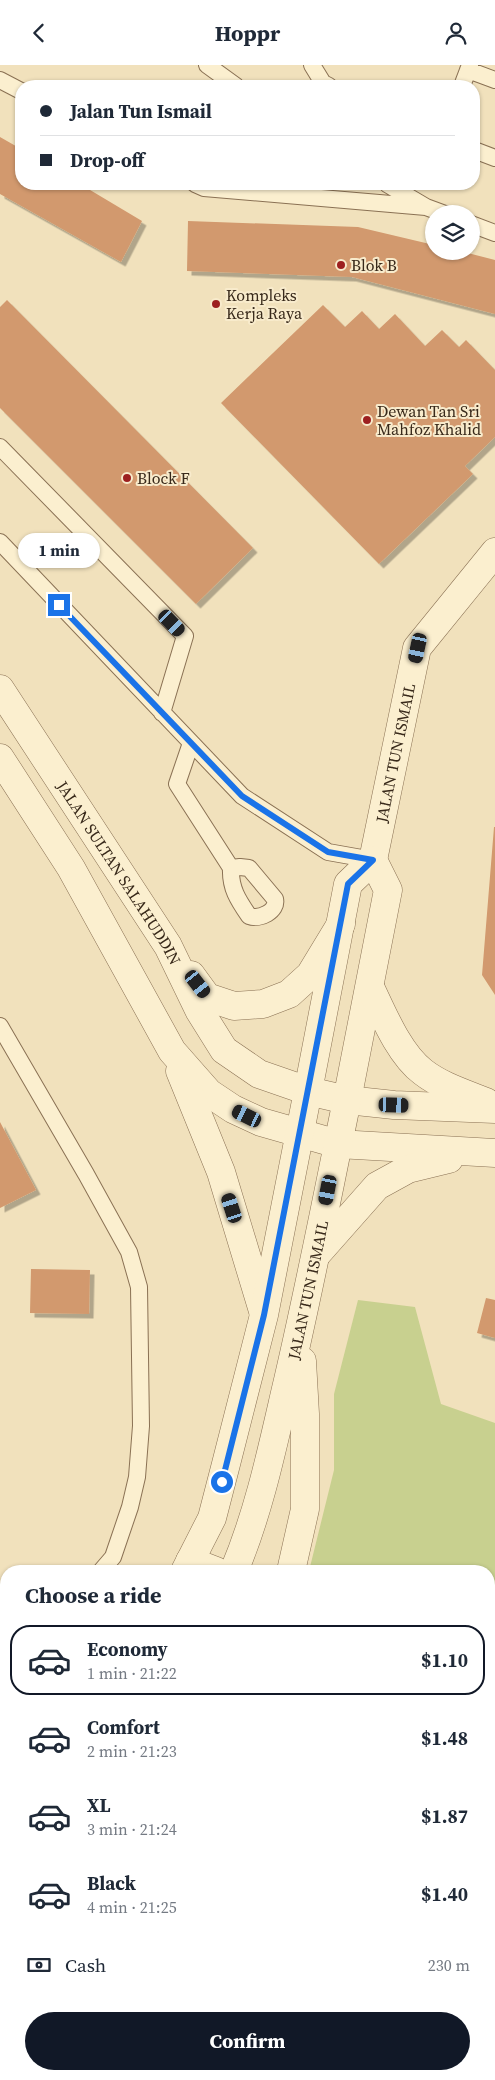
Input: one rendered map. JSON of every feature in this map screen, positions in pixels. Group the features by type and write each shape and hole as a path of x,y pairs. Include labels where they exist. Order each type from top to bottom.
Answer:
{"street":[{"name":"JALAN TUN ISMAIL","path":"236,1565 262,1493 300,1332 370,987 388,890 373,860 418,648 492,565"},
{"name":"JALAN SULTAN SALAHUDDIN","path":"0,689 168,946 199,1010 224,1050 259,1074 308,1091 346,1100 394,1105 495,1107"},
{"path":"0,758 71,868 172,1051 221,1172 264,1315"},
{"path":"188,1565 212,1518 264,1315 348,884 373,860"},
{"path":"168,946 207,997 234,1006 263,1004 289,994 310,975 341,924"},
{"path":"370,987 407,1056 422,1071 440,1083 495,1107"},
{"path":"172,1051 209,1093 233,1109 261,1122 338,1145 485,1153"},
{"path":"315,1257 377,1186 408,1169 485,1153"},
{"path":"292,1565 305,1509 305,1414 300,1332"}],"lane":[{"path":"207,65 228,80"},
{"path":"312,65 320,80"},
{"path":"464,80 469,68 495,80"},
{"path":"0,80 15,88"},
{"path":"480,152 495,158"},
{"path":"227,190 425,207"},
{"path":"397,190 425,206"},
{"path":"480,227 495,233"},
{"path":"0,447 185,636 162,713"},
{"path":"0,542 242,796 328,852 373,860"},
{"path":"191,743 177,784 231,868"},
{"path":"0,1026 129,1252 139,1287 141,1426 137,1477 130,1507 112,1557 106,1565"}],"green space":[{"path":"358,1300 415,1307 441,1404 495,1423 495,1565 310,1565 334,1470 334,1394"}],"building":[{"path":"0,137 15,146 15,190 90,190 142,221 121,262 0,194"},
{"name":"Blok B","path":"188,221 358,227 425,243 425,260 480,260 480,256 495,260 495,314 352,277 187,271"},
{"name":"Block F","path":"7,300 253,548 196,604 0,408 0,307"},
{"name":"Dewan Tan Sri Mahfoz Khalid","path":"323,305 345,327 362,311 379,329 395,314 425,346 442,330 459,347 466,340 495,370 495,437 465,466 473,474 379,564 221,403"},
{"path":"495,827 495,995 482,975"},
{"path":"0,1122 36,1190 0,1208"},
{"path":"31,1269 90,1270 89,1314 30,1313"},
{"path":"486,1298 495,1300 495,1338 477,1333"}],"place":[{"name":"Blok B","path":"341,265"},
{"name":"Kompleks Kerja Raya","path":"216,304"},
{"name":"Dewan Tan Sri Mahfoz Khalid","path":"367,420"},
{"name":"Block F","path":"127,478"}],"route":[{"path":"59,605 242,796 328,852 373,860 348,884 264,1315 222,1482"}]}
